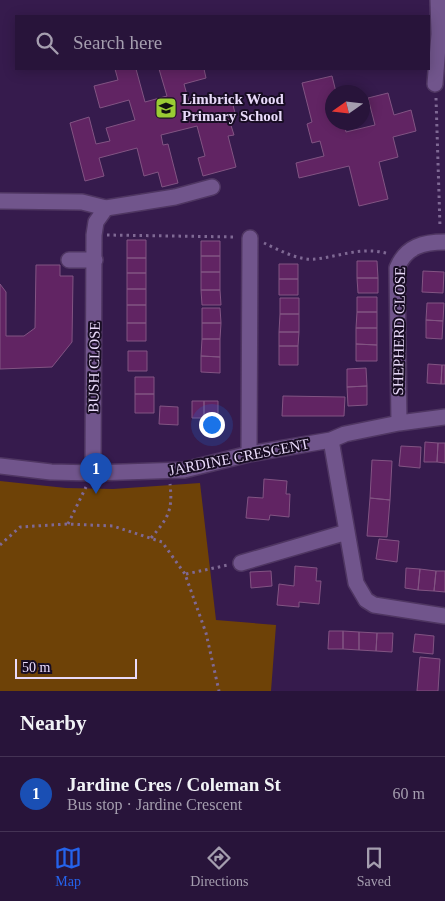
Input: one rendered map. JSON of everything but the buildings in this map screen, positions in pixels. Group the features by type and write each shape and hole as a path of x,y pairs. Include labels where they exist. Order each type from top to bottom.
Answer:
{"street":[{"path":"435,84 438,0"},
{"path":"0,201 82,202 106,208 175,198 212,187"},
{"name":"BUSH CLOSE","path":"93,473 94,235 96,222 106,208"},
{"path":"249,454 250,238"},
{"name":"SHEPHERD CLOSE","path":"399,422 397,268 401,259 419,244 443,242"},
{"path":"69,260 95,260"},
{"name":"JARDINE CRESCENT","path":"0,466 51,472 93,473 184,470 249,454 331,440 345,434 399,422 445,417"},
{"path":"331,440 356,583 366,600 374,605 445,616"},
{"path":"241,563 347,532"}],"path":[{"path":"435,84 443,242"},
{"path":"150,538 166,521 172,504 168,471"},
{"path":"67,524 93,473"},
{"path":"0,545 20,527 67,524 113,526 162,542 185,574 206,634 219,691"},
{"path":"185,574 241,563"}],"shaded area":[{"path":"0,481 66,488 113,489 200,483 216,620 276,625 271,691 0,691"}],"place":[{"name":"Limbrick Wood Primary School","path":"166,108"},
{"name":"Jardine Cres / Coleman St","path":"96,494"}]}
